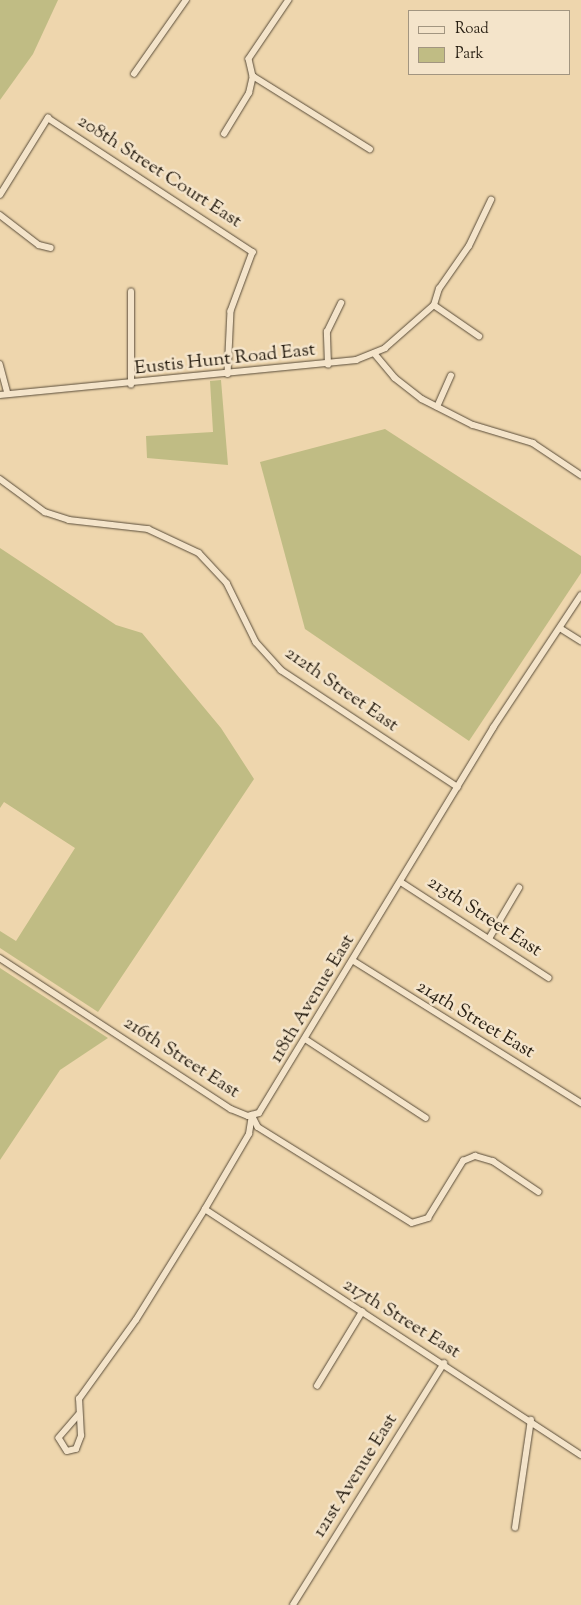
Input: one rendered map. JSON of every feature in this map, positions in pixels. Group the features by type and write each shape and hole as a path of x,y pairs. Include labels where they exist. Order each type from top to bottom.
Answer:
{"street":[{"path":"134,74 186,0"},
{"path":"224,134 249,93 252,73 249,59 289,0"},
{"path":"252,73 370,149"},
{"name":"208th Street Court East","path":"0,196 48,118 253,252 231,311 228,374"},
{"path":"479,336 434,305 438,288 469,246 491,200"},
{"path":"0,215 39,245 51,248"},
{"path":"131,292 131,384"},
{"path":"328,365 327,332 341,303"},
{"name":"Eustis Hunt Road East","path":"0,395 328,365 375,354 434,305"},
{"path":"375,354 403,386 437,407 473,425 528,441 581,475"},
{"path":"0,364 8,394"},
{"path":"437,407 451,376"},
{"name":"212th Street East","path":"0,479 45,512 152,530 198,552 227,584 256,642 281,670 458,787"},
{"name":"118th Avenue East","path":"252,1115 264,1109 458,787 581,595"},
{"path":"560,628 581,641"},
{"name":"213th Street East","path":"401,882 490,937 549,978"},
{"path":"490,937 519,888"},
{"name":"216th Street East","path":"0,958 231,1109 252,1115 258,1127 405,1220 421,1223 463,1161 475,1156 493,1161 539,1192"},
{"name":"214th Street East","path":"354,961 581,1103"},
{"path":"307,1040 426,1118"},
{"path":"79,1415 59,1438 67,1451 72,1452 79,1443 79,1415 79,1399 136,1320 205,1209 249,1134 252,1115"},
{"name":"217th Street East","path":"205,1209 532,1420 581,1455"},
{"path":"317,1386 362,1312"},
{"name":"121st Avenue East","path":"293,1605 444,1364"},
{"path":"515,1528 532,1420"}],"green space":[{"path":"0,0 58,0 33,54 0,100"},
{"path":"221,380 228,465 147,458 146,436 213,432 210,381"},
{"path":"385,429 581,556 581,573 469,741 305,629 260,462"},
{"path":"0,548 116,625 142,633 221,728 254,779 98,1012 0,948 0,931 16,941 75,848 4,802 0,808"},
{"path":"0,968 108,1038 60,1070 0,1160"}]}
